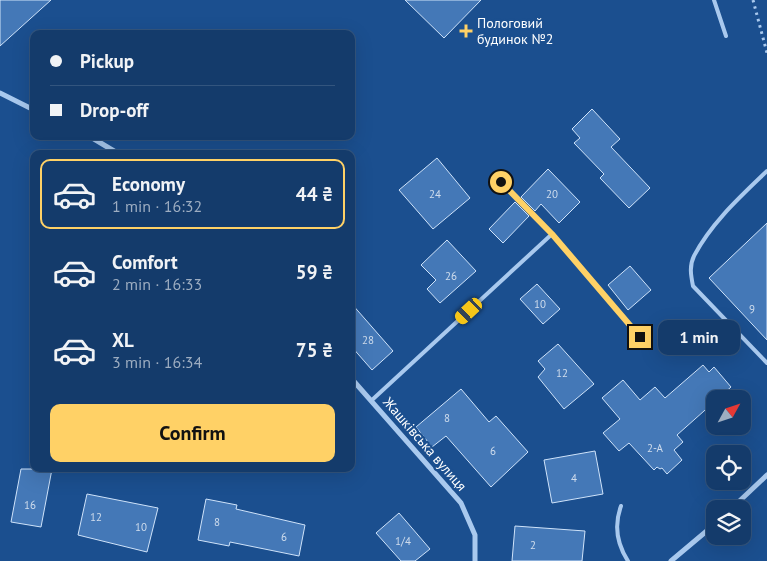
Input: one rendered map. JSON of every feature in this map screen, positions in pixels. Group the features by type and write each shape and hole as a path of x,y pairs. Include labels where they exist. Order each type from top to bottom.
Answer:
{"street":[{"path":"0,93 30,108"},
{"path":"96,140 112,150"},
{"name":"Жашківська вулиця","path":"355,382 461,503 475,535 475,561"},
{"path":"741,500 767,475"},
{"path":"671,561 706,532"}],"lane":[{"path":"714,0 726,36"},
{"path":"767,171 738,199 712,231 694,257 690,273 693,286 767,363"},
{"path":"501,182 552,234 640,337"},
{"path":"372,400 552,234"},
{"path":"621,506 616,520 618,538 628,561"}],"path":[{"path":"752,0 767,52"}],"building":[{"path":"0,0 51,0 0,46"},
{"path":"405,0 481,0 444,38"},
{"path":"592,109 620,139 611,147 650,188 629,208 600,178 604,174 574,143 580,138 572,129"},
{"path":"437,158 470,198 433,229 399,190"},
{"path":"548,169 580,202 559,223 541,204 535,211 521,197"},
{"path":"515,202 529,216 503,243 489,229"},
{"path":"767,223 767,340 709,278"},
{"path":"447,240 476,271 440,303 427,289 436,280 421,265"},
{"path":"630,266 651,290 628,310 608,285"},
{"path":"537,284 560,309 543,324 520,299"},
{"path":"355,308 393,351 372,370 355,351"},
{"path":"558,344 594,384 564,409 538,377 545,369 538,361"},
{"path":"703,365 709,372 714,367 731,387 728,390 706,390 706,409 677,435 683,442 674,450 682,460 667,474 662,468 657,467 654,470 629,443 619,451 603,433 620,419 602,398 623,380 640,400 655,387 665,398"},
{"path":"461,389 489,422 496,416 528,452 491,487 446,436 432,447 416,427"},
{"path":"595,451 603,494 552,503 544,460"},
{"path":"21,469 30,469 30,472 51,472 41,527 11,522"},
{"path":"87,494 158,508 147,552 78,535"},
{"path":"206,499 237,505 236,509 305,525 299,556 230,542 229,546 198,540"},
{"path":"399,513 430,549 415,561 401,561 376,533"},
{"path":"515,526 585,531 582,561 512,561"}],"place":[{"name":"Пологовий будинок №2","path":"466,31"}],"route":[{"path":"501,182 552,234 640,337"}]}
